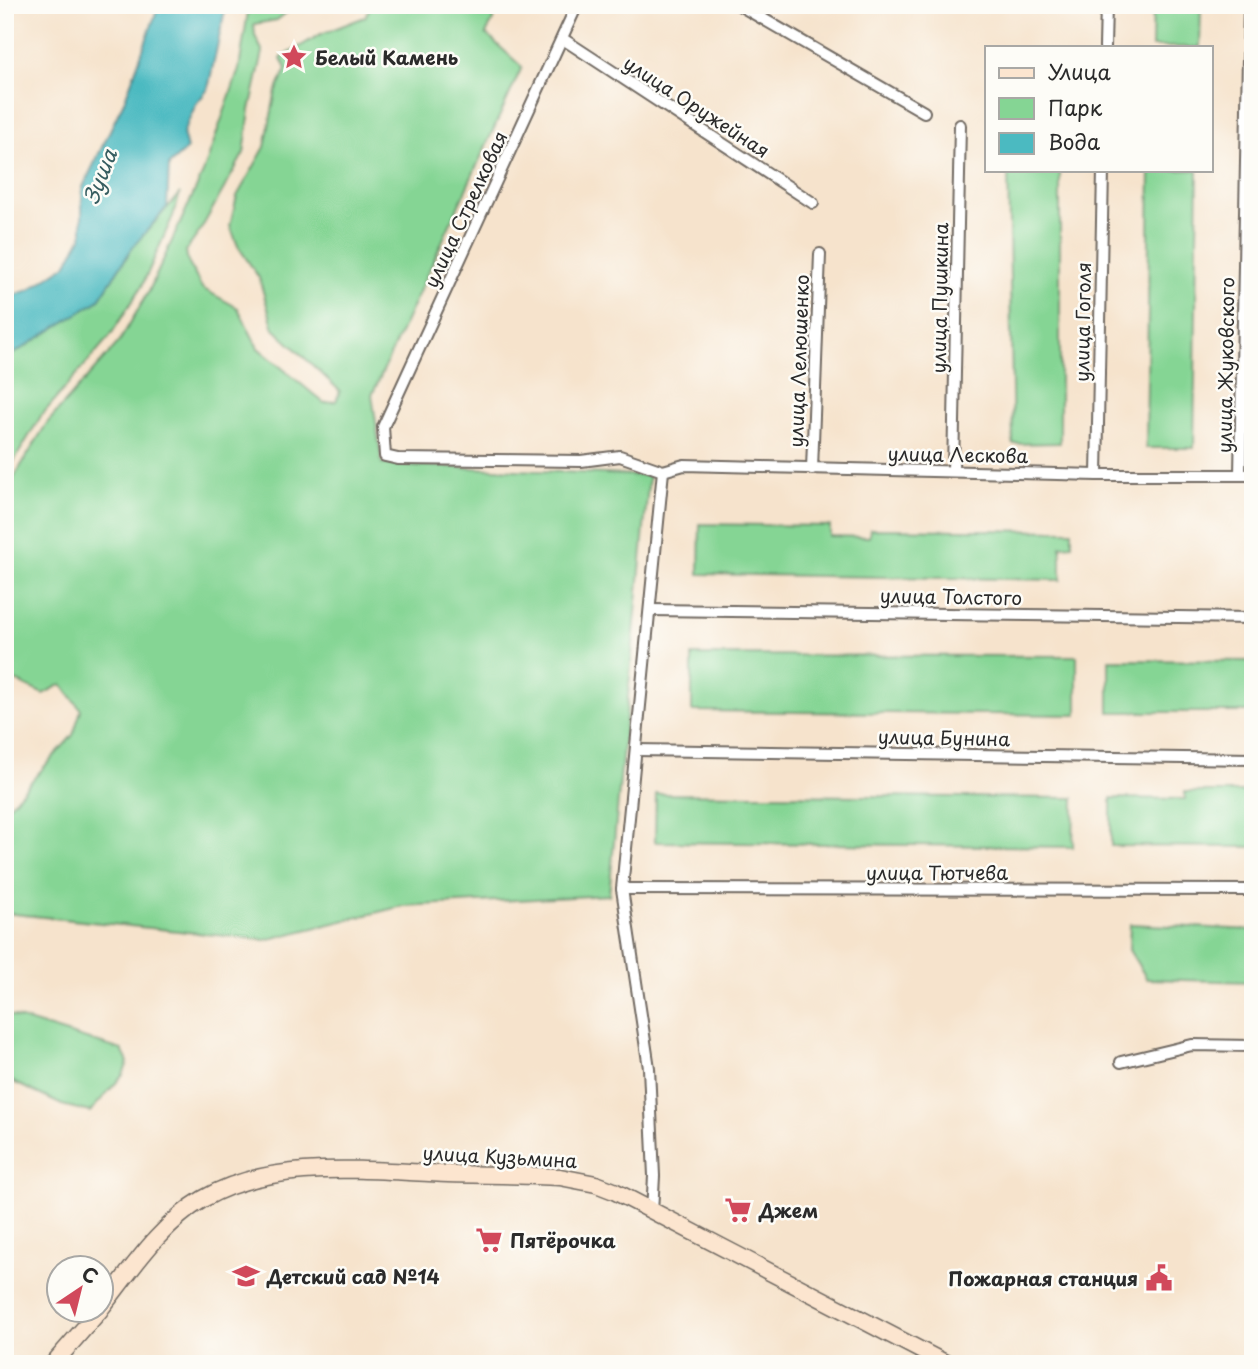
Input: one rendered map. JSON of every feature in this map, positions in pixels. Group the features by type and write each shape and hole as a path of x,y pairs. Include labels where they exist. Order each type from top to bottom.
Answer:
{"main road":[{"name":"улица Кузьмина","path":"116,1289 183,1213 222,1189 261,1177 322,1170 560,1177 596,1184 947,1364"},
{"name":"улица Кузьмина","path":"53,1364 87,1324"}],"street":[{"name":"улица Стрелковая","path":"577,5 383,427 385,456 398,459 581,461 620,456 663,471"},
{"path":"739,5 924,112"},
{"path":"1105,5 1105,46"},
{"name":"улица Жуковского","path":"1240,474 1249,5"},
{"name":"улица Оружейная","path":"563,39 813,203"},
{"name":"улица Пушкина","path":"953,471 960,125"},
{"name":"улица Гоголя","path":"1097,475 1103,172"},
{"name":"улица Лелюшенко","path":"812,469 820,254"},
{"name":"улица Лескова","path":"663,471 684,465 1097,475 1253,475"},
{"path":"652,1212 654,1176 649,1068 622,888 663,471"},
{"name":"улица Толстого","path":"650,610 1253,618"},
{"name":"улица Бунина","path":"636,751 1253,758"},
{"name":"улица Тютчева","path":"622,888 1253,890"},
{"path":"1121,1062 1192,1045 1253,1046"}],"green space":[{"path":"249,5 291,5 291,9 277,20 254,24 255,36 263,52 244,153 186,251 188,262 202,288 238,308 258,348 324,403 336,401 340,391 274,329 259,278 238,246 230,226 237,196 265,147 275,95 286,69 281,58 321,34 365,17 371,5 500,5 486,34 522,67 372,395 382,464 649,476 609,895 403,906 265,940 5,913 5,807 10,805 73,735 81,710 62,684 43,694 5,676 5,492 47,423 119,342 149,291 203,173 239,69"},
{"path":"1153,5 1201,5 1200,46 1152,46"},
{"path":"1008,172 1060,172 1060,443 1013,444"},
{"path":"1150,172 1198,172 1194,448 1146,448"},
{"path":"180,193 173,216 142,286 110,336 41,416 5,476 5,359 98,301 133,247"},
{"path":"700,524 830,526 830,536 869,537 870,529 1072,531 1072,545 1061,546 1061,580 699,574"},
{"path":"692,655 1077,656 1077,715 692,711"},
{"path":"1109,660 1253,661 1253,712 1109,712"},
{"path":"1185,792 1253,792 1253,847 1111,846 1111,798 1185,799"},
{"path":"656,794 1074,798 1073,847 655,842"},
{"path":"1130,924 1253,930 1253,982 1147,979 1129,950"},
{"path":"5,1014 122,1050 128,1062 123,1075 90,1112 62,1105 5,1078"}],"water":[{"name":"Зуша","path":"159,5 226,5 208,89 196,104 183,133 187,149 169,165 167,207 133,247 98,301 5,359 5,298 29,290 66,265 82,236 82,189 125,99"}],"place":[{"name":"Белый Камень","path":"294,57"},
{"name":"Джем","path":"738,1210"},
{"name":"Пятёрочка","path":"489,1240"},
{"name":"Детский сад №14","path":"246,1276"},
{"name":"Пожарная станция","path":"1159,1278"}]}
